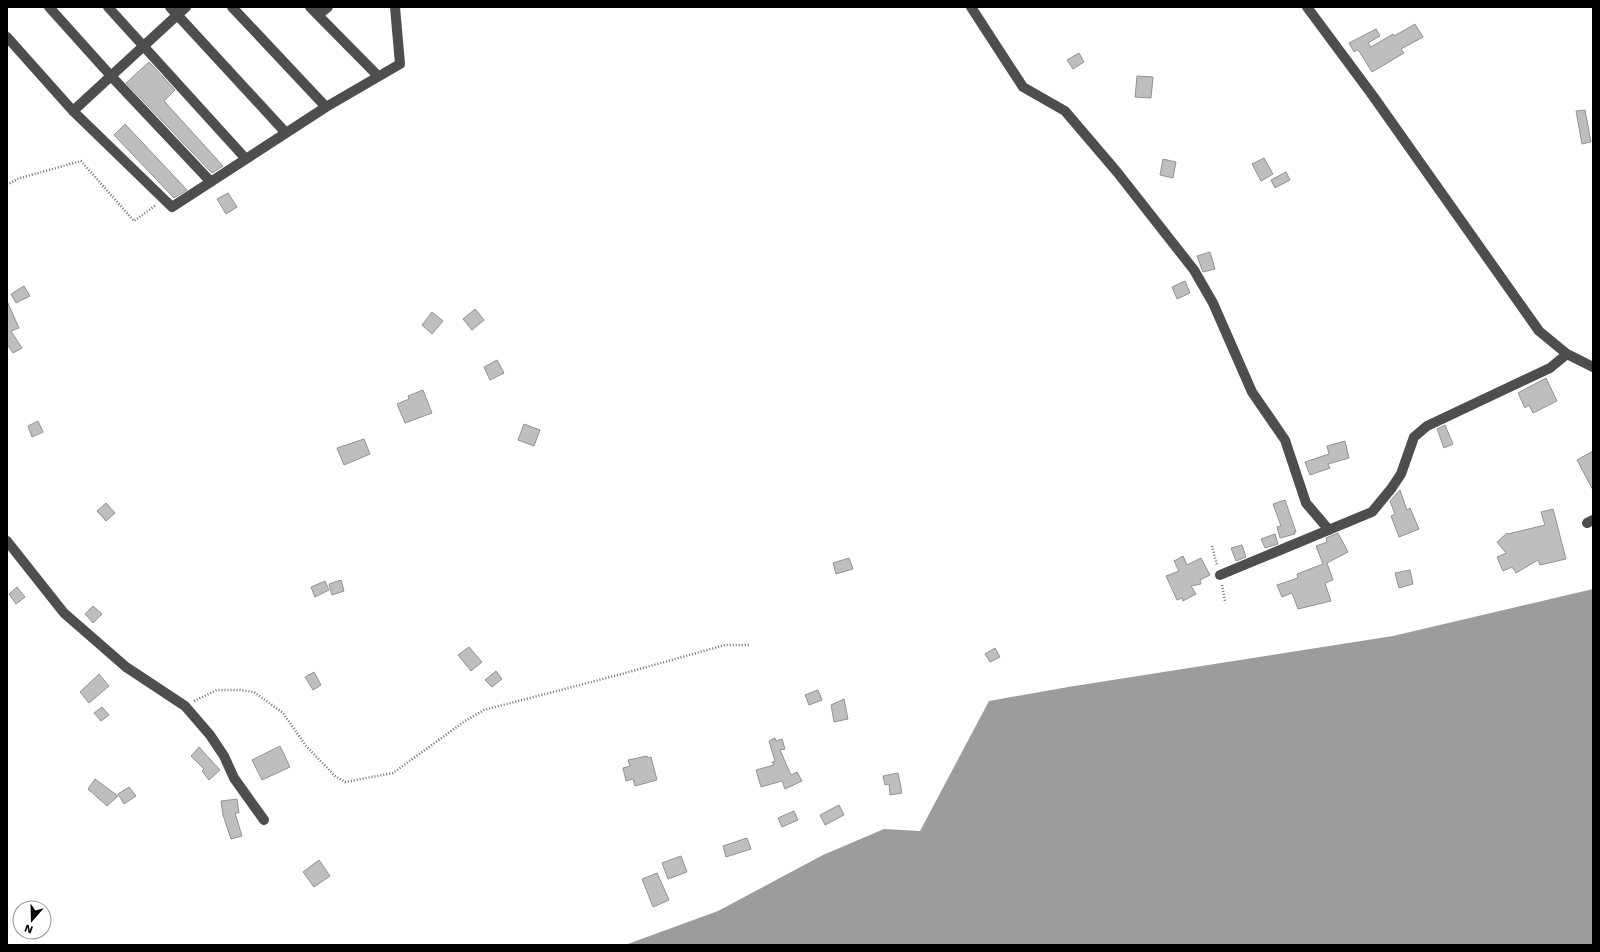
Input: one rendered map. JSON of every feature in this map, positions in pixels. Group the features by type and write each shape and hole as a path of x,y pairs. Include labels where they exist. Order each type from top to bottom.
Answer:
{"street":[{"path":"49,7 111,76 211,182"},
{"path":"108,7 246,158"},
{"path":"170,7 286,133"},
{"path":"73,111 186,7"},
{"path":"232,7 326,107"},
{"path":"310,7 378,76"},
{"path":"318,15 328,7"},
{"path":"7,37 73,111 172,207 326,107 400,64 395,7"},
{"path":"971,7 1023,88 1065,111 1117,172 1194,270 1213,303 1252,392 1285,440 1306,503 1329,530"},
{"path":"1307,7 1373,96 1539,331 1567,354 1593,367"},
{"path":"1220,575 1372,512 1401,474 1414,437 1426,426 1550,368 1567,354"},
{"path":"7,541 64,613 126,667 185,706 210,735 224,756 234,778 264,820"}],"path":[{"path":"7,185 17,180 81,161 134,221 164,199"},
{"path":"185,706 217,690 240,690 254,692 284,713 306,746 335,776 346,782 393,773 464,721 484,710 724,645 750,645"}],"shaded area":[{"path":"1593,589 1593,945 625,945 718,911 823,855 884,829 920,831 989,701 1068,687 1393,636"}],"building":[{"path":"1415,24 1423,37 1401,49 1404,53 1372,72 1359,51 1357,50 1354,52 1349,43 1376,29 1380,36 1368,43 1371,47 1393,34 1394,36"},
{"path":"1079,53 1084,62 1073,69 1067,60"},
{"path":"149,62 175,90 164,101 223,166 212,173 126,83"},
{"path":"1137,76 1153,77 1151,98 1135,97"},
{"path":"1585,110 1591,142 1582,144 1576,111"},
{"path":"125,124 187,190 174,198 114,135"},
{"path":"1264,158 1273,174 1261,181 1252,164"},
{"path":"1163,159 1176,162 1173,178 1160,175"},
{"path":"1286,172 1290,180 1275,188 1271,180"},
{"path":"228,193 237,207 226,214 217,199"},
{"path":"1210,252 1215,269 1203,272 1197,256"},
{"path":"1185,281 1190,293 1177,299 1172,287"},
{"path":"24,286 30,296 16,303 11,294"},
{"path":"7,301 19,328 11,331 22,348 13,353 7,344"},
{"path":"475,309 484,320 472,330 463,319"},
{"path":"432,312 443,321 432,334 422,325"},
{"path":"497,360 504,373 490,380 484,367"},
{"path":"1546,378 1557,401 1533,413 1529,405 1525,408 1518,393"},
{"path":"423,390 432,413 405,423 397,404 409,399 408,396"},
{"path":"38,421 43,432 32,437 28,426"},
{"path":"524,424 540,430 534,446 518,440"},
{"path":"1445,425 1453,444 1444,448 1437,429"},
{"path":"364,439 370,454 344,465 337,448"},
{"path":"1345,441 1349,458 1328,464 1330,468 1310,475 1305,462 1329,454 1327,446"},
{"path":"1593,451 1593,490 1577,460"},
{"path":"1400,490 1407,510 1410,508 1419,529 1399,537 1391,516 1395,514 1390,501"},
{"path":"1285,500 1296,532 1294,532 1295,534 1280,538 1277,527 1281,526 1273,504"},
{"path":"106,503 115,513 106,521 97,511"},
{"path":"1553,509 1566,559 1540,565 1538,560 1516,573 1512,567 1503,571 1497,557 1506,553 1497,542 1507,533 1545,525 1541,512"},
{"path":"1338,533 1348,552 1327,563 1333,580 1325,583 1331,601 1298,609 1292,593 1282,597 1277,585 1298,578 1297,574 1323,564 1316,546 1327,542 1326,538"},
{"path":"1275,534 1278,544 1265,548 1261,539"},
{"path":"1242,545 1246,557 1236,561 1231,548"},
{"path":"1183,556 1187,565 1201,558 1210,575 1200,580 1201,584 1191,586 1196,594 1183,601 1182,598 1177,600 1166,576 1179,571 1174,561"},
{"path":"849,558 853,569 836,574 833,563"},
{"path":"1410,570 1413,584 1399,588 1395,573"},
{"path":"341,580 344,591 332,595 329,584"},
{"path":"325,581 329,590 315,597 311,587"},
{"path":"17,587 25,597 16,604 9,594"},
{"path":"93,606 102,614 93,623 85,614"},
{"path":"469,647 482,662 471,671 458,655"},
{"path":"995,648 1000,657 990,662 985,654"},
{"path":"496,671 502,679 492,687 485,680"},
{"path":"314,672 321,685 313,690 305,677"},
{"path":"99,674 109,686 89,703 80,692"},
{"path":"818,690 822,700 809,705 805,695"},
{"path":"844,699 848,719 834,722 831,705"},
{"path":"102,707 109,715 101,721 94,713"},
{"path":"775,738 776,741 782,739 785,749 780,750 791,775 797,772 802,781 785,789 782,781 761,787 756,770 774,765 772,762 775,761 769,741"},
{"path":"280,746 290,767 262,780 252,760"},
{"path":"199,747 220,770 209,780 202,771 204,769 191,756"},
{"path":"647,756 648,758 651,757 657,780 635,786 633,779 626,781 623,768 630,766 628,760"},
{"path":"898,773 902,793 890,795 889,784 885,785 883,776"},
{"path":"95,779 118,796 107,806 88,789"},
{"path":"129,787 136,796 124,804 118,794"},
{"path":"237,799 239,813 235,813 242,836 231,839 223,815 221,801"},
{"path":"839,805 844,815 825,825 820,815"},
{"path":"794,811 798,820 782,827 778,818"},
{"path":"747,838 751,849 726,857 723,846"},
{"path":"681,856 687,872 668,879 662,863"},
{"path":"319,860 330,876 314,887 303,872"},
{"path":"657,873 669,900 653,907 642,879"}]}
